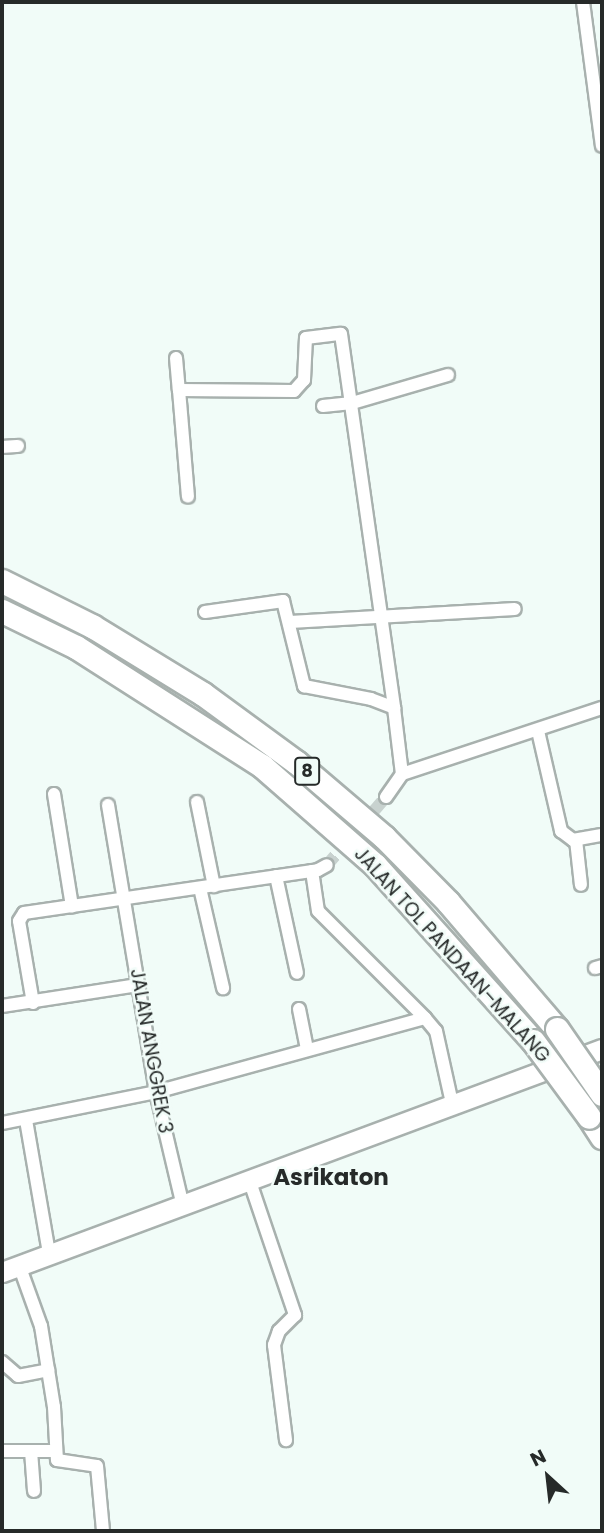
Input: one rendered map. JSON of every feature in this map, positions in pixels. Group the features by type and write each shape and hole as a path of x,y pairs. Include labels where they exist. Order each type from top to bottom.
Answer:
{"highway":[{"name":"JALAN TOL PANDAAN–MALANG","path":"2,581 92,626 203,694 296,762 384,837 448,902 557,1029 602,1094"},
{"name":"JALAN TOL PANDAAN–MALANG","path":"2,611 76,647 270,772 383,873 533,1041 602,1137"}],"main road":[{"path":"10,1269 182,1202 602,1049"}],"street":[{"path":"583,2 602,146"},
{"path":"179,390 294,391 304,380 306,338 334,332 344,340 402,774"},
{"path":"176,358 188,497"},
{"path":"323,406 352,403 448,375"},
{"path":"2,447 18,446"},
{"path":"205,612 275,600 283,601 304,686 371,699 394,708"},
{"path":"290,622 515,609"},
{"path":"386,797 402,774 602,708"},
{"path":"538,731 561,831 566,839 576,840 602,835"},
{"path":"54,793 72,906"},
{"path":"197,802 214,886"},
{"name":"JALAN ANGGREK 3","path":"108,804 126,899 156,1093 182,1202"},
{"path":"576,840 581,885"},
{"path":"33,1003 21,915 312,871 327,865"},
{"path":"312,871 318,911 436,1031 452,1103"},
{"path":"276,876 297,973"},
{"path":"200,888 223,988"},
{"path":"2,1006 138,985"},
{"path":"299,1009 307,1049"},
{"path":"2,1124 156,1093 425,1018"},
{"path":"26,1120 49,1253"},
{"path":"249,1179 294,1307 294,1318 279,1331 274,1345 286,1440"},
{"path":"10,1269 41,1326 55,1451 59,1462 97,1466 103,1531"},
{"path":"2,1362 18,1376 48,1370"},
{"path":"2,1451 55,1451"},
{"path":"31,1451 34,1491"}],"tunnel":[{"path":"327,865 386,797"}],"district":[{"name":"Asrikaton","path":"331,1177"}]}
